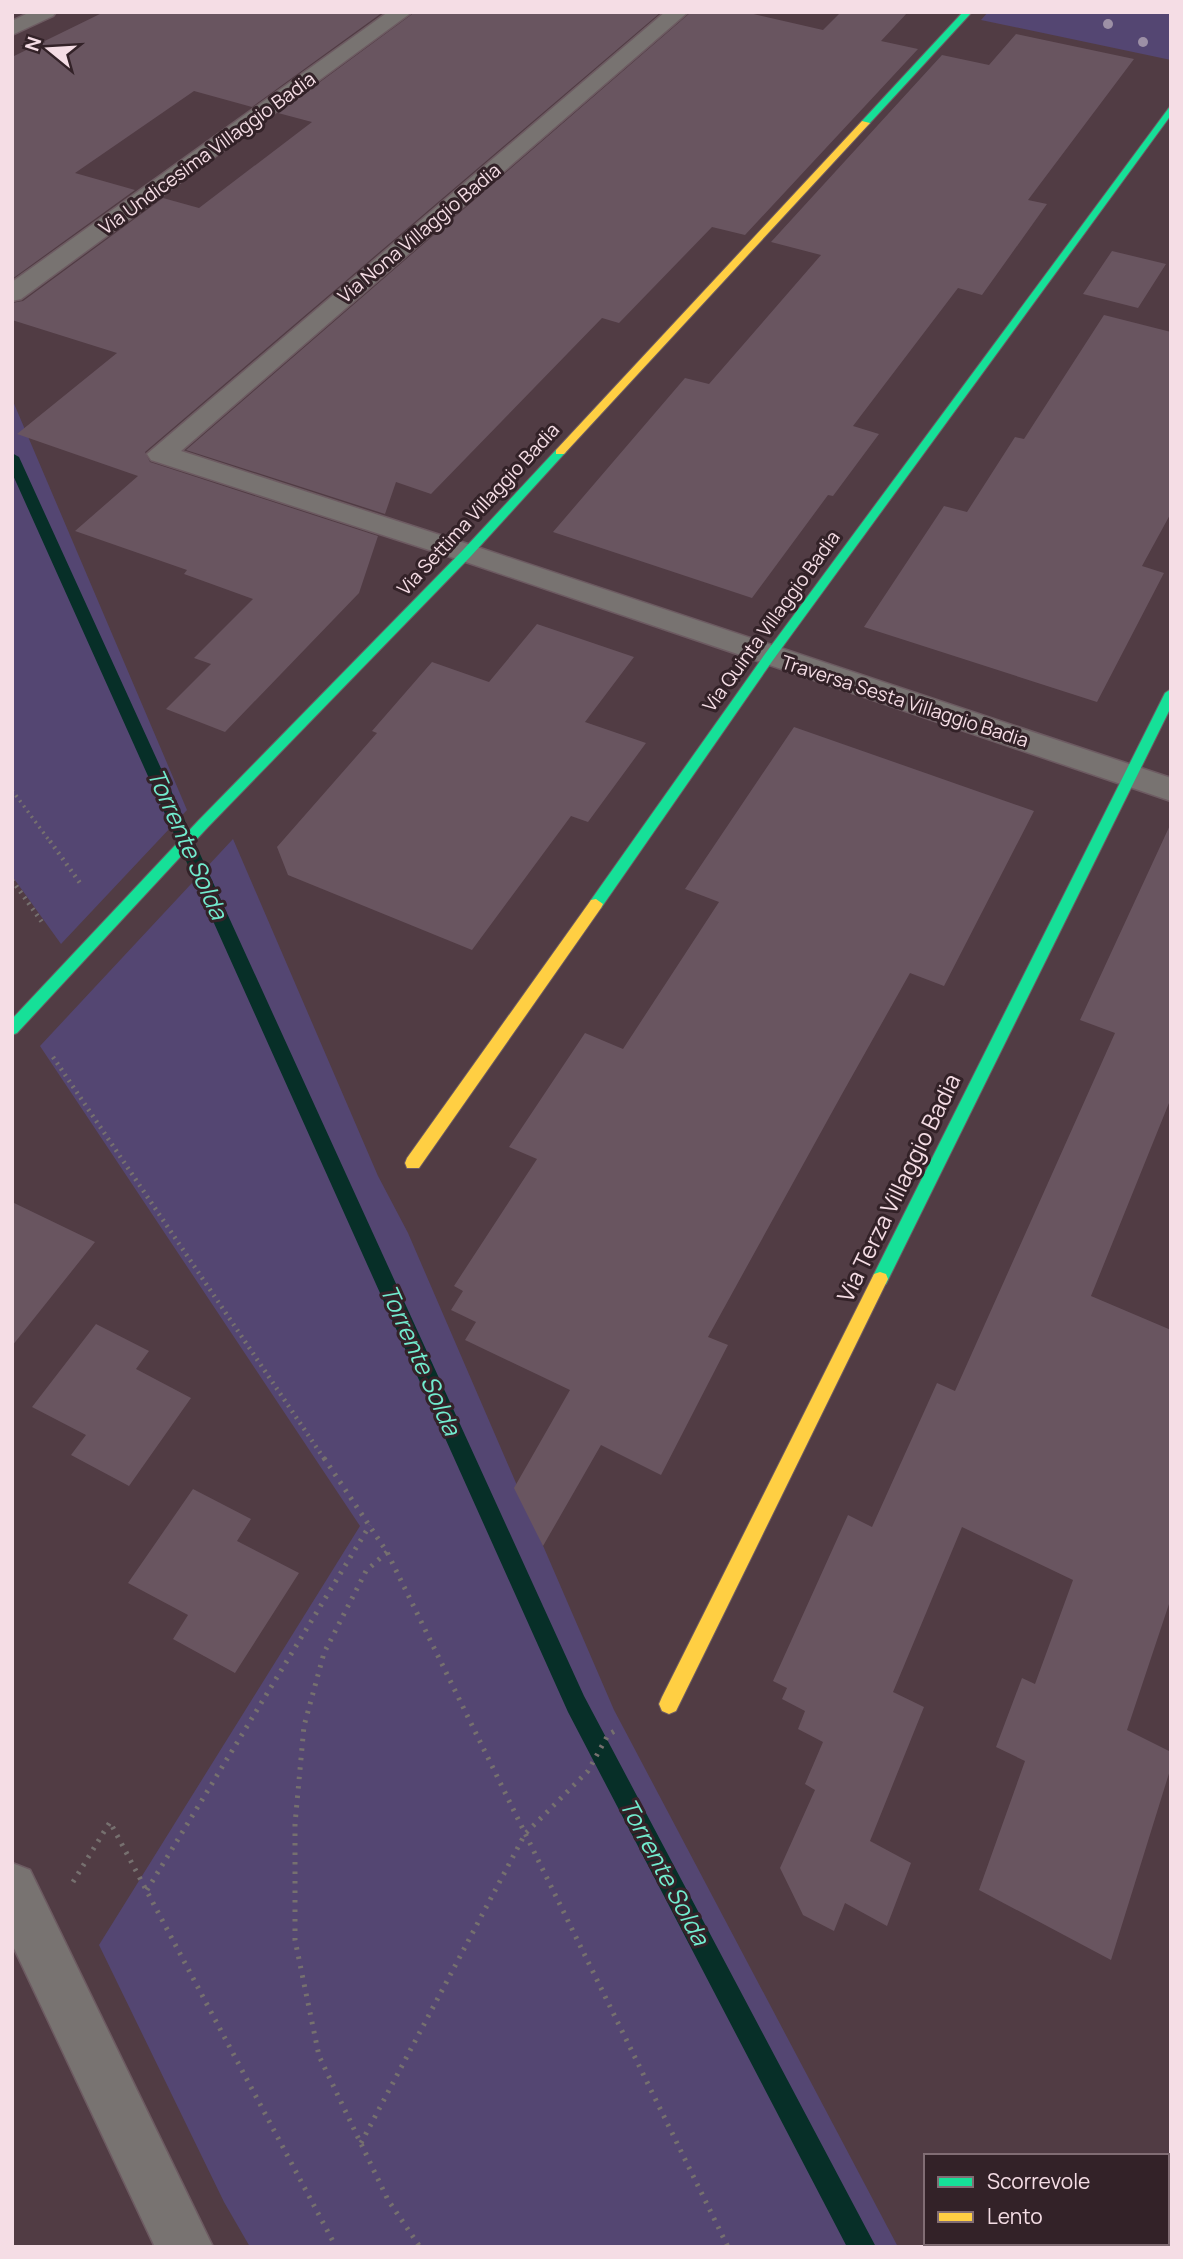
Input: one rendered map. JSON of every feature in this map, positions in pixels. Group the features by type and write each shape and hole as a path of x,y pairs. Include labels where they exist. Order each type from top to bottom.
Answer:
{"street":[{"path":"12,29 46,12"},
{"name":"Via Undicesima Villaggio Badia","path":"12,294 402,12"},
{"name":"Via Nona Villaggio Badia","path":"161,454 678,12"},
{"name":"Via Settima Villaggio Badia","path":"12,1029 203,824 467,553 968,12"},
{"name":"Via Quinta Villaggio Badia","path":"413,1163 769,657 1171,108"},
{"name":"Traversa Sesta Villaggio Badia","path":"161,454 467,553 769,657 1171,790"},
{"name":"Via Terza Villaggio Badia","path":"669,1704 1171,693"},
{"path":"12,1888 185,2247"}],"path":[{"path":"12,790 84,888"},
{"path":"46,1047 387,1552 728,2247"},
{"path":"147,1890 370,1525"},
{"path":"387,1552 366,1571 324,1653 304,1727 295,1824 295,1940 319,2056 388,2200 420,2247"},
{"path":"360,2143 525,1835 588,1771 608,1735"},
{"path":"37,1939 110,1822 336,2247"}],"shaded area":[{"path":"988,12 1171,12 1171,60 981,20"},
{"path":"12,399 187,810 61,944 12,876"},
{"path":"233,839 378,1176 408,1233 614,1710 898,2247 250,2247 224,2202 99,1945 360,1526 40,1046"}],"building":[{"path":"104,12 383,12 252,107 194,91 75,173 135,190 12,279 12,57"},
{"path":"415,12 661,12 145,452 150,462 378,536 359,593 225,732 166,709 211,664 194,658 253,599 184,574 187,570 75,531 138,476 17,434 117,353 12,320 12,303 23,301 163,198 199,208 312,122 278,113"},
{"path":"691,12 745,12 823,30 841,12 908,12 881,41 918,49 745,235 712,227 619,323 602,318 431,494 396,482 385,514 186,450"},
{"path":"1016,34 1134,59 1028,200 1047,204 982,295 958,288 853,426 879,434 833,496 828,495 752,598 553,532 685,378 709,384 821,255 771,242 942,55 989,65"},
{"path":"1112,251 1166,264 1138,308 1083,294"},
{"path":"1104,315 1171,332 1171,513 1142,566 1164,573 1097,702 864,627 944,506 967,512 1015,437 1024,439"},
{"path":"537,624 634,657 585,722 646,743 588,822 571,816 472,950 288,875 277,847 377,733 372,731 432,662 489,682"},
{"path":"794,727 1034,811 944,986 910,973 842,1094 708,1337 728,1345 661,1475 601,1445 543,1546 514,1488 570,1390 465,1340 476,1322 451,1310 463,1291 454,1286 537,1159 509,1147 585,1033 623,1049 719,902 685,889"},
{"path":"1171,823 1171,1098 1091,1296 1171,1330 1171,1598 1127,1730 1171,1752 1171,1767 1111,1960 979,1890 1025,1761 996,1747 1022,1678 1035,1684 1073,1580 962,1527 893,1692 924,1707 870,1841 911,1863 887,1926 845,1903 834,1931 803,1915 780,1868 815,1790 805,1784 823,1742 798,1729 805,1711 782,1699 787,1688 773,1681 848,1515 872,1527 937,1383 955,1391 1115,1033 1080,1020"},
{"path":"12,1202 95,1242 12,1346"},
{"path":"96,1324 149,1351 136,1369 191,1398 129,1486 71,1455 86,1435 32,1407"},
{"path":"193,1489 251,1519 237,1541 299,1573 235,1673 173,1639 188,1615 128,1583"}],"waterway":[{"name":"Torrente Solda","path":"12,457 576,1704 862,2247"}],"traffic: fast":[{"path":"865,123 968,12"},
{"path":"596,904 769,657 1171,108"},
{"path":"12,1029 203,824 467,553 560,452"},
{"path":"880,1279 1171,693"}],"traffic: slow":[{"path":"560,452 865,123"},
{"path":"413,1163 596,904"},
{"path":"669,1704 880,1279"}]}
